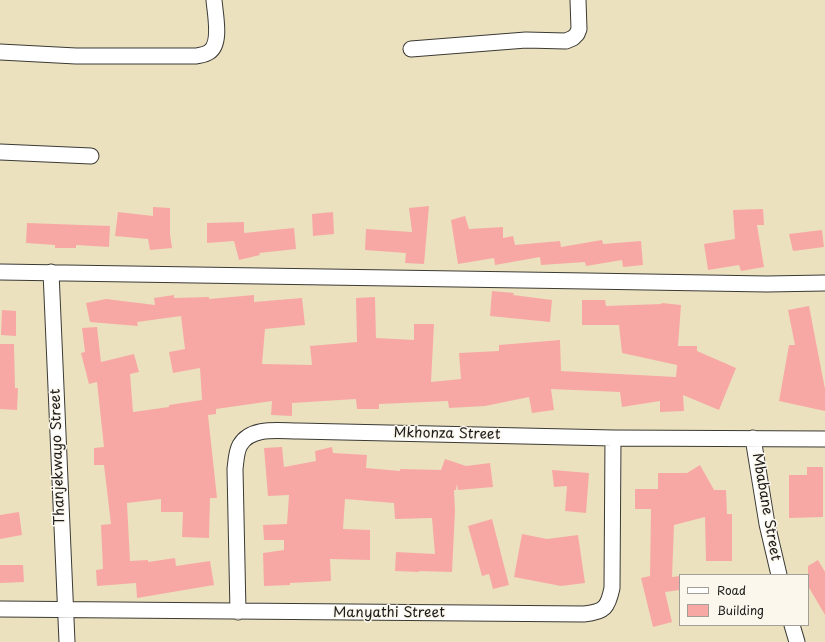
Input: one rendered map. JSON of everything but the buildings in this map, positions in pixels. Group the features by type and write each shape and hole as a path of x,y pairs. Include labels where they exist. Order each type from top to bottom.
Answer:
{"street":[{"path":"0,52 76,56 203,55 214,48 217,39 214,0"},
{"path":"411,49 526,40 566,41 573,38 579,29 578,0"},
{"path":"0,152 91,156"},
{"path":"0,272 767,284 825,283"},
{"name":"Thanjekwayo Street","path":"51,272 66,642"},
{"name":"Mkhonza Street","path":"238,612 235,470 240,445 248,437 254,434 278,431 613,438 825,439"},
{"name":"Manyathi Street","path":"0,609 594,614 604,608 609,601 612,588 613,438"},
{"name":"Mbabane Street","path":"753,438 767,524 779,574"},
{"path":"792,626 797,642"}]}
